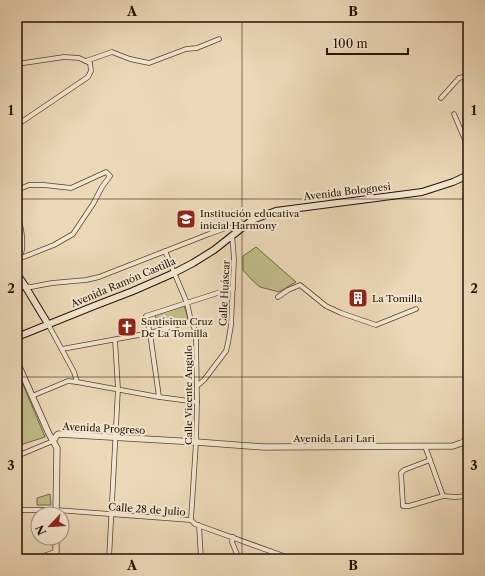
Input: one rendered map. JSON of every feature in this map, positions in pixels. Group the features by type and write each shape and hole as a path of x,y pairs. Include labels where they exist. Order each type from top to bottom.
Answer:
{"main road":[{"name":"Avenida Bolognesi","path":"232,236 252,220 276,211 422,192 453,182 468,175"},
{"name":"Avenida Ramón Castilla","path":"17,337 174,273 198,260 232,236"},
{"path":"17,274 48,324"}],"street":[{"path":"86,61 112,52 130,59 148,63 186,49 198,48 219,39"},
{"path":"17,64 64,58 79,58 90,63 92,71 88,77 17,125"},
{"path":"441,98 459,78 468,76"},
{"path":"454,114 468,145"},
{"path":"17,190 29,185 71,188 106,172 110,176 73,234 54,245 21,258 17,262"},
{"path":"17,216 23,240 21,258"},
{"path":"17,288 86,280 99,277 214,232 226,228 242,227"},
{"name":"Calle Huáscar","path":"197,386 204,380 226,351 228,343 231,325 233,288 234,260 232,236"},
{"name":"Calle Vicente Angulo","path":"165,251 187,303 196,335 196,442 191,520"},
{"path":"278,297 300,284 326,306 342,314 376,325 416,309"},
{"path":"159,397 150,333 146,316 233,288"},
{"path":"62,349 150,333 191,321"},
{"path":"48,324 74,372 77,382"},
{"path":"109,559 118,389 115,340"},
{"path":"17,362 57,451 56,506"},
{"path":"32,396 68,381 197,402"},
{"name":"Avenida Progreso","path":"17,456 53,441 59,434 196,442"},
{"name":"Avenida Lari Lari","path":"196,442 264,448 453,446 464,442 468,435"},
{"path":"425,446 443,496"},
{"path":"430,460 404,470 401,473 404,506 410,506 443,496 468,496"},
{"name":"Calle 28 de Julio","path":"17,510 30,511"},
{"name":"Calle 28 de Julio","path":"70,512 191,520 195,524 292,559"},
{"path":"199,525 201,559"},
{"path":"233,537 232,542 239,559"},
{"path":"56,546 56,559"},
{"path":"35,559 56,552"}],"shaded area":[{"path":"256,247 296,282 279,292 260,287 252,280 243,270 243,256"},
{"path":"184,306 188,318 187,321 159,329 155,315"},
{"path":"17,370 45,437 17,446"},
{"path":"50,494 51,505 37,505 37,498"}],"place":[{"name":"Institución educativa inicial Harmony","path":"186,219"},
{"name":"La Tomilla","path":"358,298"},
{"name":"Santísima Cruz De La Tomilla","path":"127,327"}]}
